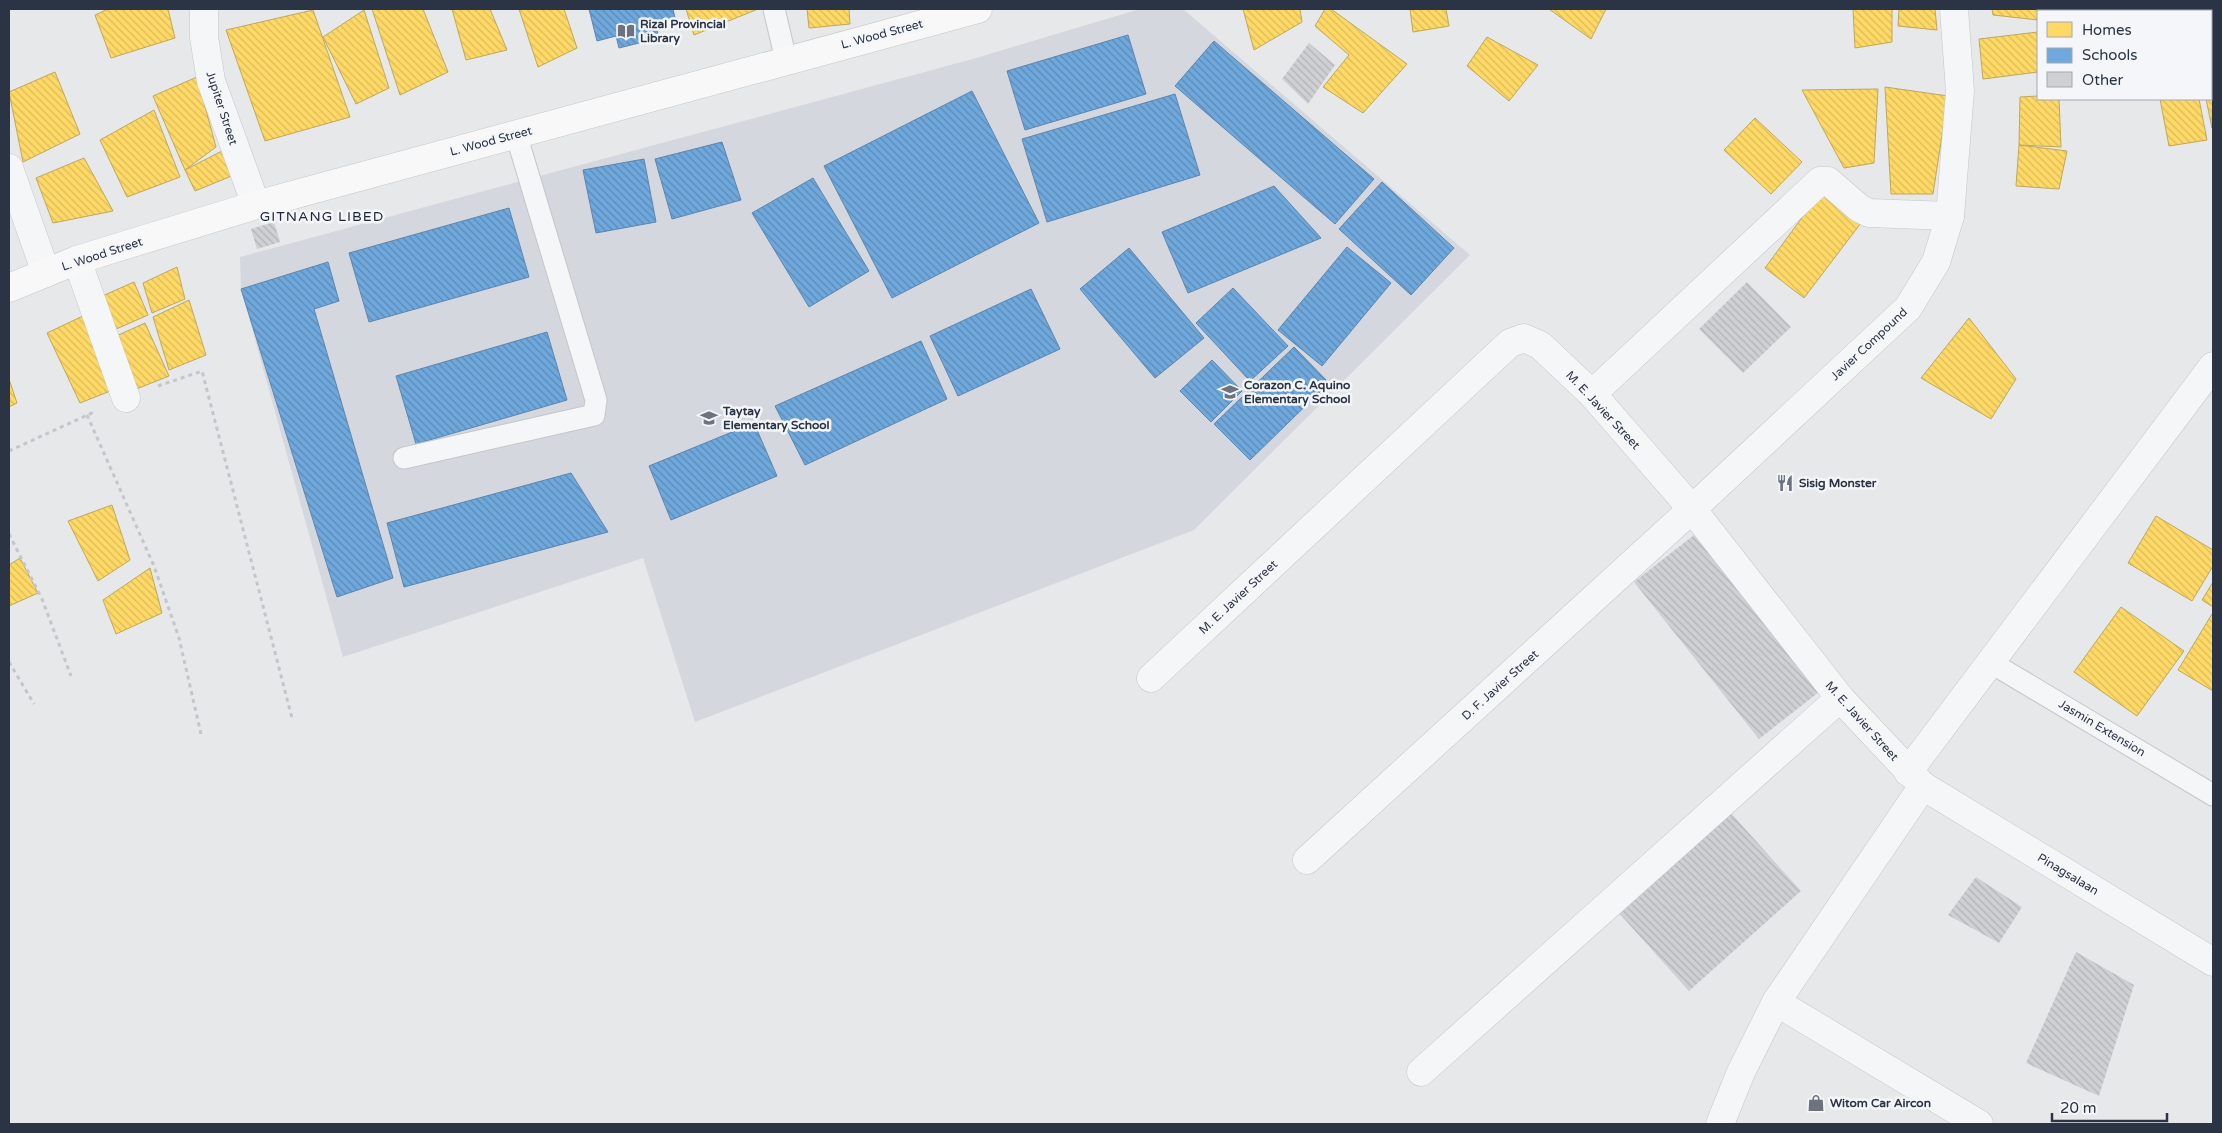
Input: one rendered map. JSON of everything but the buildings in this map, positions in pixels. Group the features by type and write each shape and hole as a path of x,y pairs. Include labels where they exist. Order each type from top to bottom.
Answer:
{"main road":[{"name":"L. Wood Street","path":"9,288 43,265 77,260 256,205 978,9"}],"street":[{"name":"Jupiter Street","path":"204,9 204,37 211,81 256,205"},
{"name":"Javier Compound","path":"1692,509 1908,308 1936,262 1950,216 1960,91 1954,9"},
{"path":"9,168 43,265"},
{"path":"1592,394 1820,181 1828,181 1859,208 1869,213 1950,216"},
{"path":"77,260 126,398"},
{"name":"M. E. Javier Street","path":"1151,678 1510,343 1524,338 1540,345 1592,394 1692,509 1840,698 1916,779"},
{"path":"1720,1124 1741,1072 1776,1002 1990,662 2213,366"},
{"name":"D. F. Javier Street","path":"1308,860 1692,509"},
{"path":"1421,1072 1840,698"},
{"name":"Pinagsalaan","path":"1916,779 2213,962"},
{"path":"1776,1002 1979,1124"}],"lane":[{"path":"774,9 786,60"},
{"path":"404,458 594,415 596,400 516,134"},
{"name":"Jasmin Extension","path":"1990,662 2213,795"}],"path":[{"path":"202,371 292,718"},
{"path":"87,415 154,566 180,638 201,734"},
{"path":"9,534 42,599 71,676"},
{"path":"9,662 34,704"}],"shaded area":[{"name":"Taytay Elementary School","path":"1140,9 1183,9 1470,255 1194,530 695,722 643,558 343,657 241,289 240,257 969,60"}],"place":[{"name":"Rizal Provincial Library","path":"626,31"},
{"name":"Corazon C. Aquino Elementary School","path":"1230,392"},
{"name":"Taytay Elementary School","path":"709,418"},
{"name":"Sisig Monster","path":"1785,483"},
{"name":"Witom Car Aircon","path":"1816,1103"}],"district":[{"name":"GITNANG LIBED","path":"322,216"}]}
